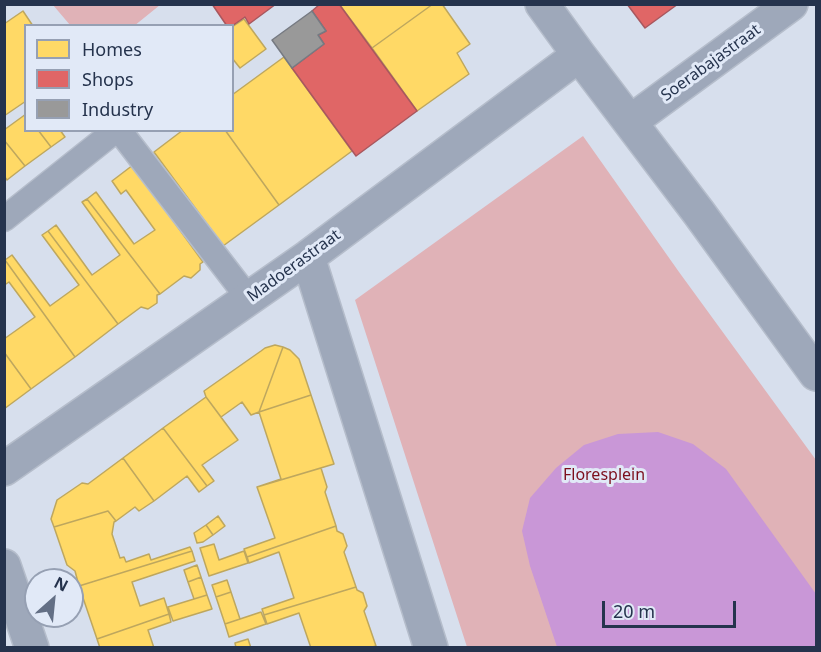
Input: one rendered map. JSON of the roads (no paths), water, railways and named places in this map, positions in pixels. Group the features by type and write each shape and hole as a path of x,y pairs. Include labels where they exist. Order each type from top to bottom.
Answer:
{"street":[{"path":"542,4 816,374"},
{"name":"Soerabajastraat","path":"630,122 791,4"},
{"name":"Madoerastraat","path":"4,469 308,257 579,55"},
{"path":"308,257 431,648"},
{"path":"4,566 32,648"}],"lane":[{"path":"4,219 115,132"},
{"path":"120,132 249,299"}],"park label":[{"name":"Floresplein","path":"604,475"}]}
